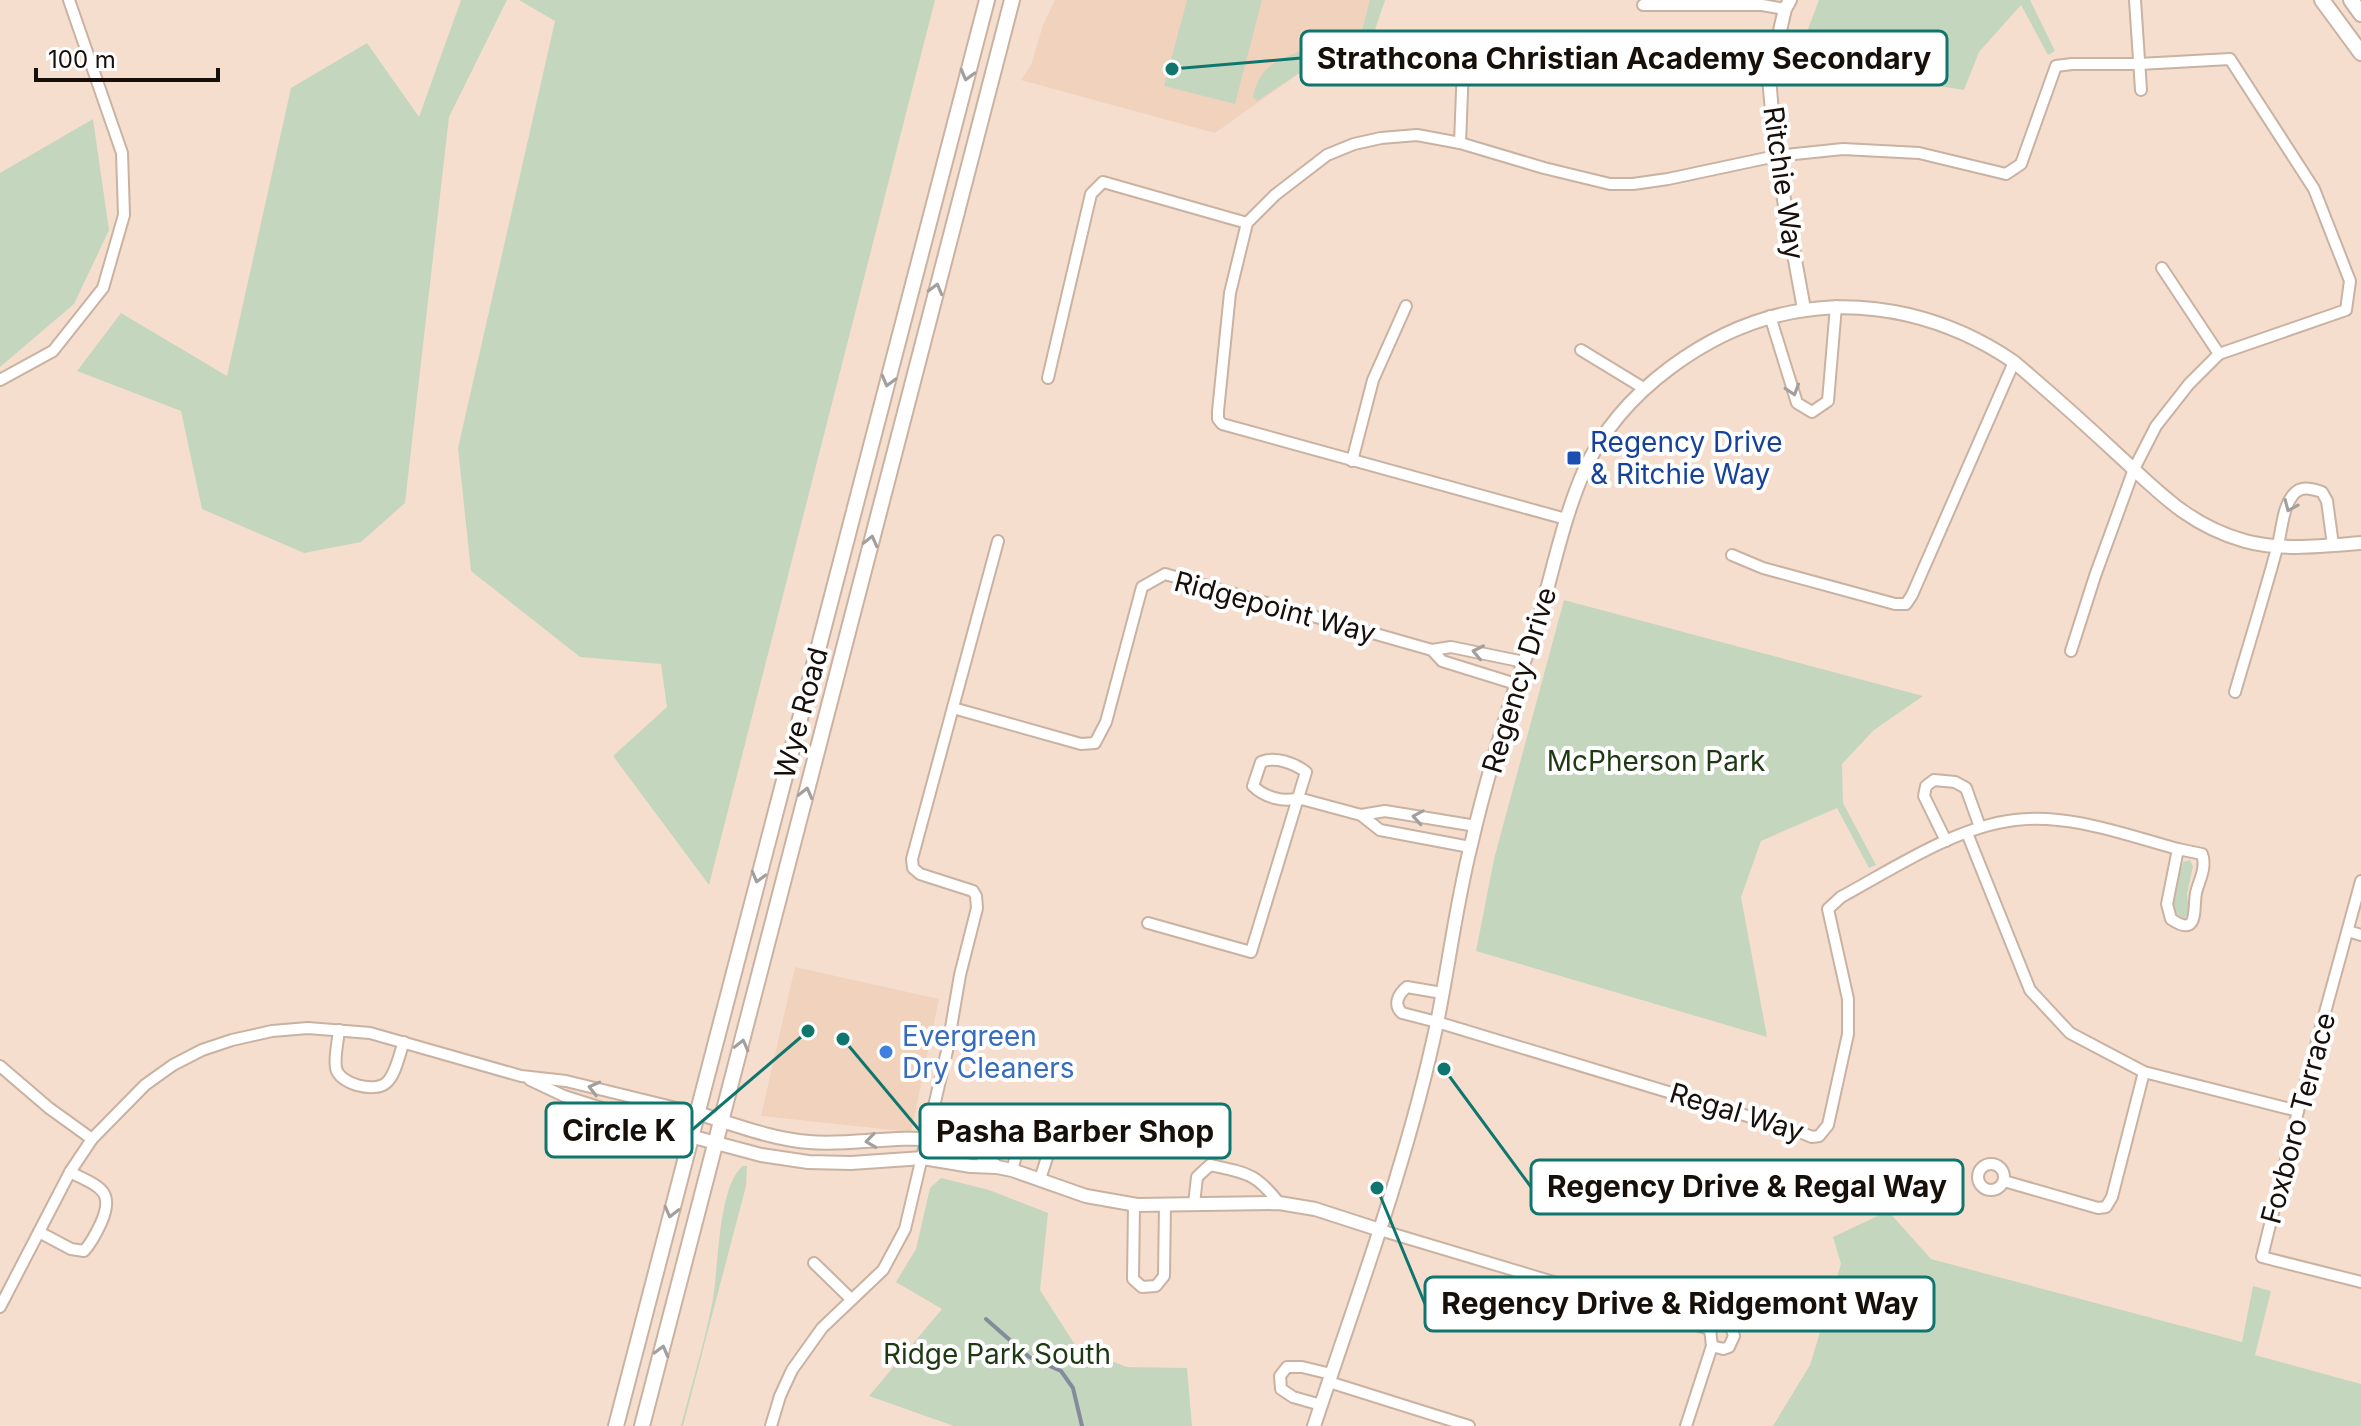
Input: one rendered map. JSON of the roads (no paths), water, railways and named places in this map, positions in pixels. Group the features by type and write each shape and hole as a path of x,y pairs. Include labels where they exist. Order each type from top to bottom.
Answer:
{"main road":[{"name":"Wye Road","path":"616,1426 987,0"},
{"name":"Wye Road","path":"642,1426 1012,0"},
{"path":"2322,0 2361,53"},
{"path":"2351,0 2361,14"}],"street":[{"path":"0,380 53,351 103,288 124,215 122,153 69,0"},
{"path":"2135,0 2141,90"},
{"name":"Ritchie Way","path":"1643,5 1787,5 1769,78 1776,156 1804,309"},
{"path":"1460,143 1464,40"},
{"path":"1566,519 1228,427 1218,419 1230,293 1247,223 1275,195 1327,155 1354,144 1417,135 1460,143 1610,184 1668,179 1776,156 1843,149 1919,153 2006,174 2021,164 2056,66 2230,59 2314,189 2350,281 2346,310 2219,354 2189,384 2156,426 2134,469 2071,651"},
{"path":"1048,378 1091,194 1103,182 1247,223"},
{"path":"2162,268 2219,354"},
{"path":"1352,461 1373,380 1406,306"},
{"path":"1770,316 1797,403 1812,412 1828,401 1836,306"},
{"name":"Regency Drive","path":"1314,1426 1380,1230 1410,1129 1437,1022 1470,847 1516,684 1538,624 1566,519 1587,465 1612,425 1645,389 1716,337 1770,316 1836,306 1907,314 1946,326 1993,347 2014,362 2156,492 2207,528 2247,542 2278,545 2361,543"},
{"path":"1581,350 1645,389"},
{"path":"1732,555 1763,568 1895,604 1906,604 2014,362"},
{"path":"2235,692 2286,511 2293,495 2301,489 2311,488 2322,492 2327,501 2333,545"},
{"path":"771,1426 792,1370 822,1328 883,1270 900,1242 910,1214 977,908 973,891 920,874 913,868 912,859 998,541"},
{"name":"Ridgepoint Way","path":"953,708 1081,744 1095,743 1106,722 1142,587 1165,574 1432,650 1451,647 1524,662"},
{"name":"Ridgepoint Way","path":"1432,650 1442,661 1516,684"},
{"path":"1148,923 1251,952 1298,798 1306,772 1298,766 1270,758 1261,762 1253,786 1260,793 1288,801 1298,798 1361,815 1380,830 1470,847"},
{"path":"1946,841 1924,796 1926,786 1934,780 1955,782 1966,788 1980,827"},
{"path":"1361,815 1385,811 1476,826"},
{"name":"Regal Way","path":"1437,1022 1812,1137 1819,1136 1828,1125 1848,1034 1848,999 1828,909 1841,897 1946,841 1980,827 2015,819 2048,819 2092,825 2178,849"},
{"path":"1967,833 2030,990 2070,1033 2144,1072 2298,1111"},
{"path":"2178,849 2202,854 2205,863 2195,897 2196,912 2193,921 2186,926 2171,919 2167,904 2178,849"},
{"name":"Foxboro Terrace","path":"2361,881 2262,1257 2361,1282"},
{"path":"2348,931 2361,935"},
{"path":"1437,1022 1402,1013 1397,1003 1401,992 1407,987 1442,993"},
{"path":"0,1307 70,1172 92,1139 145,1085 202,1050 272,1031 308,1028 370,1033 404,1042 521,1076 564,1096 690,1136 761,1155 808,1162 851,1163 923,1158 997,1167 1086,1196 1134,1205 1279,1203 1315,1209 1710,1329"},
{"path":"339,1030 336,1069 350,1083 375,1088 385,1085 392,1076 404,1042"},
{"path":"0,1066 49,1108 92,1139"},
{"path":"2004,1181 2098,1208 2106,1207 2112,1197 2144,1072"},
{"path":"521,1076 566,1081 788,1139 855,1143 897,1138 927,1140 968,1148 982,1154 997,1167"},
{"path":"1012,1170 1028,1122 1043,1115 1056,1124 1040,1179"},
{"path":"1194,1204 1197,1177 1210,1165 1252,1175 1264,1183 1279,1203"},
{"path":"39,1232 71,1249 84,1251 92,1242 107,1209 108,1199 101,1188 70,1172"},
{"path":"1134,1205 1133,1279 1142,1287 1156,1286 1164,1276 1165,1205"},
{"path":"814,1263 851,1299"},
{"path":"1710,1329 1725,1323 1734,1333 1729,1347 1717,1349 1712,1346"},
{"path":"1686,1426 1712,1346 1710,1329"},
{"path":"1321,1405 1293,1397 1281,1389 1280,1376 1287,1367 1302,1367 1469,1426"}],"waterway":[{"path":"986,1319 1029,1357 1061,1371 1073,1388 1082,1426"}],"place":[{"name":"Strathcona Christian Academy Secondary","path":"1172,69"},
{"name":"Regency Drive & Ritchie Way","path":"1574,458"},
{"name":"Circle K","path":"808,1031"},
{"name":"Pasha Barber Shop","path":"843,1039"},
{"name":"Evergreen Dry Cleaners","path":"886,1052"},
{"name":"Regency Drive & Regal Way","path":"1444,1069"},
{"name":"Regency Drive & Ridgemont Way","path":"1377,1188"}],"park label":[{"name":"McPherson Park","path":"1656,761"},
{"name":"Ridge Park South","path":"997,1354"}]}
